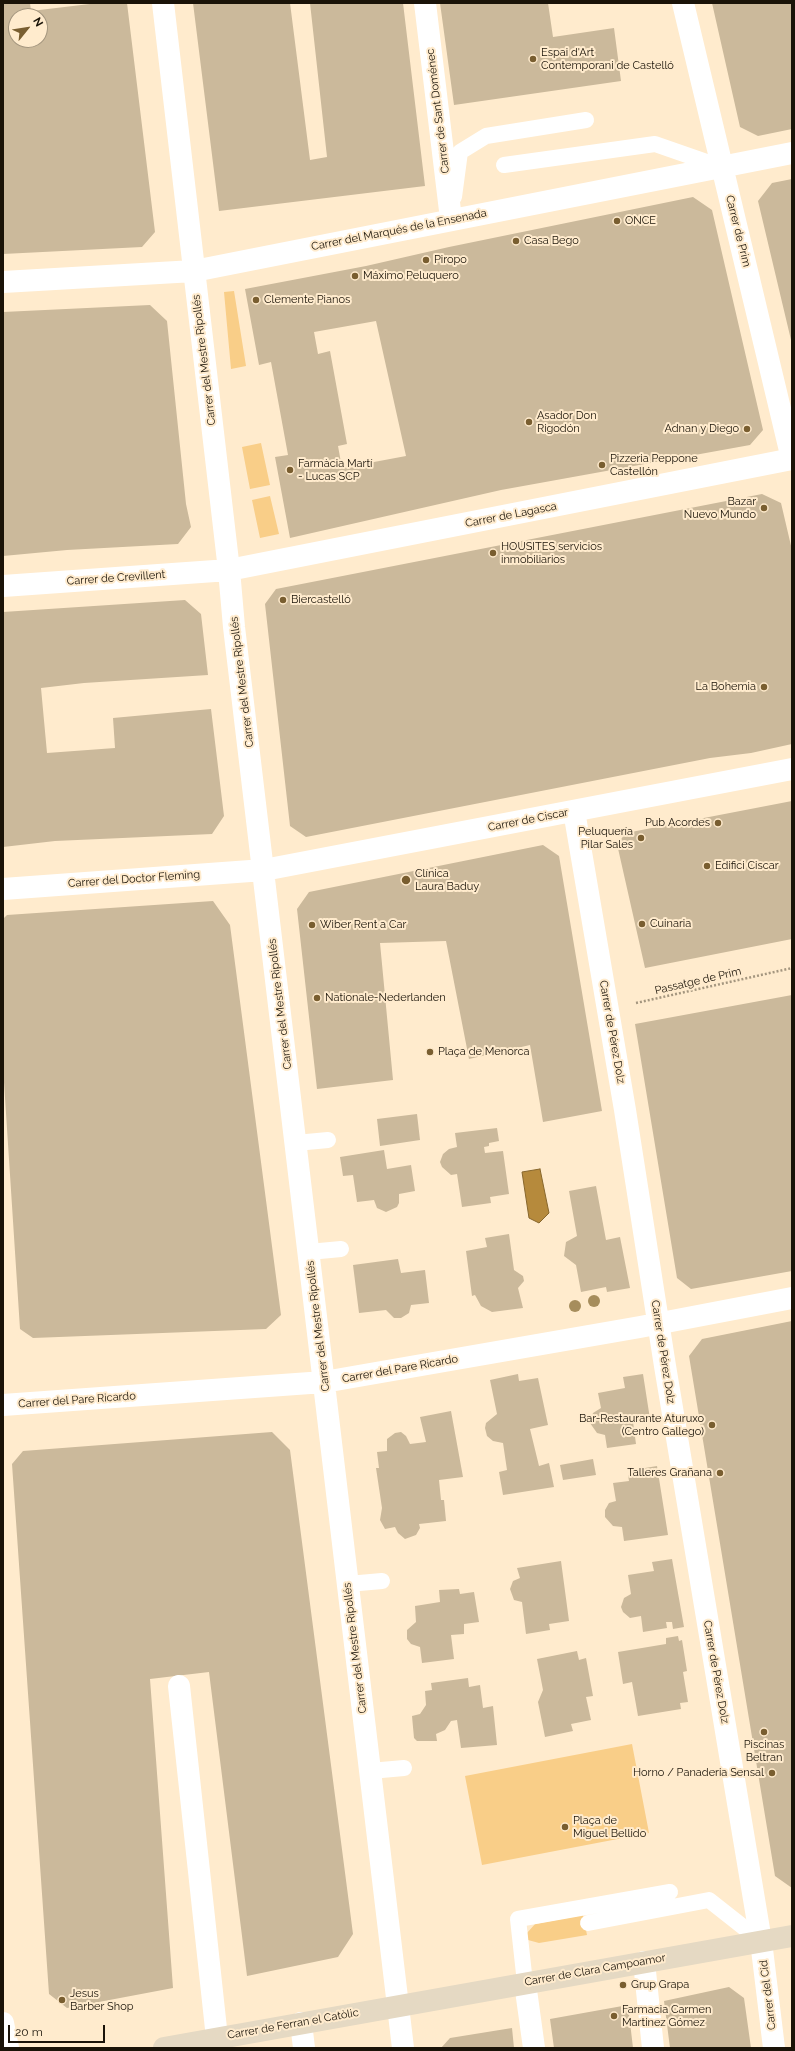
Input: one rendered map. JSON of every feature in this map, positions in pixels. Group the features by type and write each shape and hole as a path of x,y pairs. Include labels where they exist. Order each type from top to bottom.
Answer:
{"street":[{"name":"Carrer del Mestre Ripollés","path":"163,3 229,570 234,628 403,2048"},
{"name":"Carrer de Sant Doménec","path":"425,3 451,220"},
{"name":"Carrer de Prim","path":"683,3 792,459"},
{"name":"Carrer del Marqués de la Ensenada","path":"3,282 194,271 792,153"},
{"name":"Carrer de Lagasca","path":"229,570 792,459"},
{"name":"Carrer de Crevillent","path":"3,586 229,570"},
{"name":"Carrer de Ciscar","path":"264,870 792,769"},
{"name":"Carrer de Pérez Dolz","path":"574,811 761,1941"},
{"name":"Carrer del Doctor Fleming","path":"3,889 264,870"},
{"name":"Carrer del Pare Ricardo","path":"3,1405 324,1382 792,1298"},
{"path":"179,1686 217,2038"},
{"name":"Carrer de Clara Campoamor","path":"397,2005 792,1936"},
{"name":"Carrer del Cid","path":"761,1941 774,2048"},
{"path":"644,1962 653,2048"},
{"path":"525,1982 534,2048"},
{"name":"Carrer de Ferran el Catòlic","path":"164,2048 397,2005"},
{"path":"301,2023 304,2048"},
{"path":"3,2024 8,2048"}],"lane":[{"path":"451,220 460,152 486,136 586,120"},
{"path":"504,165 655,144 722,167"},
{"path":"296,1143 328,1140"},
{"path":"309,1252 341,1249"},
{"path":"348,1584 382,1581"},
{"path":"370,1771 404,1768"},
{"path":"525,1982 518,1919 670,1892"},
{"path":"588,1923 709,1900 761,1941"}],"path":[{"name":"Passatge de Prim","path":"608,1010 792,968"}],"shaded area":[{"path":"234,291 246,366 231,369 224,292"},
{"path":"261,443 270,485 250,489 242,447"},
{"path":"270,496 279,534 260,538 252,500"},
{"path":"540,1169 549,1213 539,1223 529,1218 522,1172"},
{"path":"632,1744 649,1833 482,1865 465,1776"},
{"path":"583,1915 587,1935 539,1943 528,1940 527,1933 535,1924"}],"building":[{"path":"3,3 30,3 31,8 8,8 8,48 48,48 48,9 98,3 127,3 155,232 142,247 3,254"},
{"path":"193,3 290,3 310,160 327,157 310,3 403,3 425,186 219,211"},
{"name":"Espai d'Art Contemporani de Castelló","path":"440,3 548,3 553,37 614,28 621,81 454,105"},
{"path":"712,3 792,3 792,129 758,136 740,127"},
{"path":"792,179 791,340 758,201 772,183"},
{"path":"693,197 712,210 763,430 750,445 501,490 290,538 275,457 288,455 271,362 259,365 245,289 366,266 449,247","holes":["376,321 406,456 342,468 338,446 347,444 330,351 318,354 314,332"]},
{"path":"150,305 167,321 186,504 191,527 178,544 67,550 3,556 3,312"},
{"path":"762,494 781,503 792,550 792,744 751,753 710,758 306,837 290,826 265,604 276,589"},
{"path":"185,600 201,614 208,675 84,683 41,688 47,753 115,748 113,718 211,709 224,816 212,834 55,841 3,847 3,612"},
{"name":"Edifici Ciscar","path":"792,801 792,939 645,968 617,844 626,833"},
{"path":"543,845 559,856 602,1111 543,1122 530,1045 469,1059 446,941 380,943 393,1080 317,1089 297,909 309,892"},
{"path":"213,901 230,925 281,1315 266,1329 33,1338 20,1329 3,1067 3,919 7,915"},
{"path":"792,995 792,1271 691,1289 677,1278 635,1024"},
{"path":"417,1114 420,1140 380,1146 377,1119"},
{"path":"497,1128 499,1141 489,1143 489,1146 484,1147 485,1153 503,1151 509,1194 490,1197 491,1203 462,1207 457,1174 451,1175 442,1167 440,1162 443,1154 449,1149 457,1147 455,1133"},
{"path":"384,1150 387,1169 411,1165 415,1191 399,1194 399,1203 397,1207 386,1212 377,1208 374,1200 357,1202 353,1175 343,1176 340,1157"},
{"path":"596,1186 606,1240 620,1237 630,1288 607,1292 606,1287 581,1292 576,1265 564,1256 566,1242 577,1236 569,1191"},
{"path":"509,1234 514,1270 523,1276 524,1281 518,1288 523,1308 492,1312 481,1306 475,1295 472,1296 466,1251 487,1247 485,1238"},
{"path":"398,1259 401,1273 425,1270 429,1303 411,1305 409,1313 401,1318 394,1318 386,1310 359,1313 353,1265"},
{"path":"792,1321 792,1888 775,1876 689,1356 702,1339"},
{"path":"518,1374 519,1381 538,1378 548,1425 530,1429 539,1466 549,1463 554,1487 503,1495 499,1472 507,1470 503,1443 493,1441 487,1436 485,1428 486,1423 497,1414 490,1380"},
{"path":"643,1374 650,1419 633,1422 636,1444 607,1448 605,1435 597,1433 590,1423 593,1413 601,1408 598,1393 625,1388 623,1377"},
{"path":"451,1411 463,1477 439,1480 441,1500 444,1500 446,1521 419,1524 420,1528 416,1535 405,1539 398,1533 395,1527 385,1529 380,1520 382,1508 376,1468 379,1468 377,1452 387,1451 387,1439 395,1433 401,1432 406,1436 410,1444 426,1442 420,1417"},
{"path":"272,1432 290,1450 353,1934 338,1957 247,1976 209,1672 150,1679 173,1988 67,2008 49,1994 12,1464 23,1451"},
{"path":"593,1459 596,1475 563,1480 560,1465"},
{"path":"657,1466 668,1535 624,1541 622,1527 613,1526 605,1517 605,1510 609,1503 616,1501 613,1483 629,1481 628,1475 639,1473 639,1469"},
{"path":"672,1559 684,1627 673,1629 672,1622 666,1622 667,1628 643,1632 641,1616 630,1618 623,1612 621,1607 624,1598 631,1594 628,1575 654,1571 652,1562"},
{"path":"561,1561 569,1621 549,1624 550,1630 526,1634 522,1602 514,1600 510,1589 513,1581 520,1578 517,1568"},
{"path":"459,1589 460,1594 474,1592 479,1622 464,1624 464,1634 451,1635 454,1659 422,1663 420,1647 411,1644 407,1639 407,1630 416,1622 415,1606 440,1602 439,1590"},
{"path":"678,1636 679,1641 682,1640 687,1671 683,1672 688,1702 680,1703 681,1709 638,1716 632,1682 623,1684 618,1652 666,1644 666,1638"},
{"path":"577,1651 579,1660 586,1658 593,1696 586,1697 591,1720 571,1724 573,1731 545,1737 538,1702 543,1690 537,1659"},
{"path":"468,1678 469,1687 480,1685 483,1708 493,1706 497,1745 461,1748 457,1720 451,1721 445,1730 436,1734 437,1741 417,1741 414,1738 412,1716 420,1714 426,1705 425,1691 432,1690 431,1683"},
{"path":"729,1987 744,1998 751,2048 670,2048 664,2001"},
{"path":"628,2005 633,2048 554,2048 550,2019"},
{"path":"512,2028 514,2048 441,2048 450,2038"}],"place":[{"name":"Espai d'Art Contemporani de Castelló","path":"533,59"},
{"name":"ONCE","path":"617,221"},
{"name":"Casa Bego","path":"516,241"},
{"name":"Piropo","path":"426,260"},
{"name":"Máximo Peluquero","path":"355,276"},
{"name":"Clemente Pianos","path":"256,300"},
{"name":"Asador Don Rigodón","path":"529,422"},
{"name":"Adnan y Diego","path":"747,429"},
{"name":"Pizzeria Peppone Castellón","path":"602,465"},
{"name":"Farmàcia Martí - Lucas SCP","path":"290,470"},
{"name":"Bazar Nuevo Mundo","path":"764,508"},
{"name":"HOUSITES servicios inmobiliarios","path":"493,553"},
{"name":"Biercastelló","path":"283,600"},
{"name":"La Bohemia","path":"764,687"},
{"name":"Pub Acordes","path":"718,823"},
{"name":"Peluquería Pilar Sales","path":"641,838"},
{"name":"Edifici Ciscar","path":"707,866"},
{"name":"Clínica Laura Baduy","path":"406,880"},
{"name":"Cuinaria","path":"642,924"},
{"name":"Wiber Rent a Car","path":"312,925"},
{"name":"Nationale-Nederlanden","path":"317,998"},
{"name":"Plaça de Menorca","path":"430,1052"},
{"name":"Bar-Restaurante Aturuxo (Centro Gallego)","path":"712,1425"},
{"name":"Talleres Grañana","path":"720,1473"},
{"name":"Piscinas Beltran","path":"764,1732"},
{"name":"Horno / Panaderia Sensal","path":"772,1773"},
{"name":"Plaça de Miguel Bellido","path":"565,1827"},
{"name":"Grup Grapa","path":"623,1985"},
{"name":"Jesus Barber Shop","path":"62,2000"},
{"name":"Farmacia Carmen Martinez Gómez","path":"614,2016"}]}
